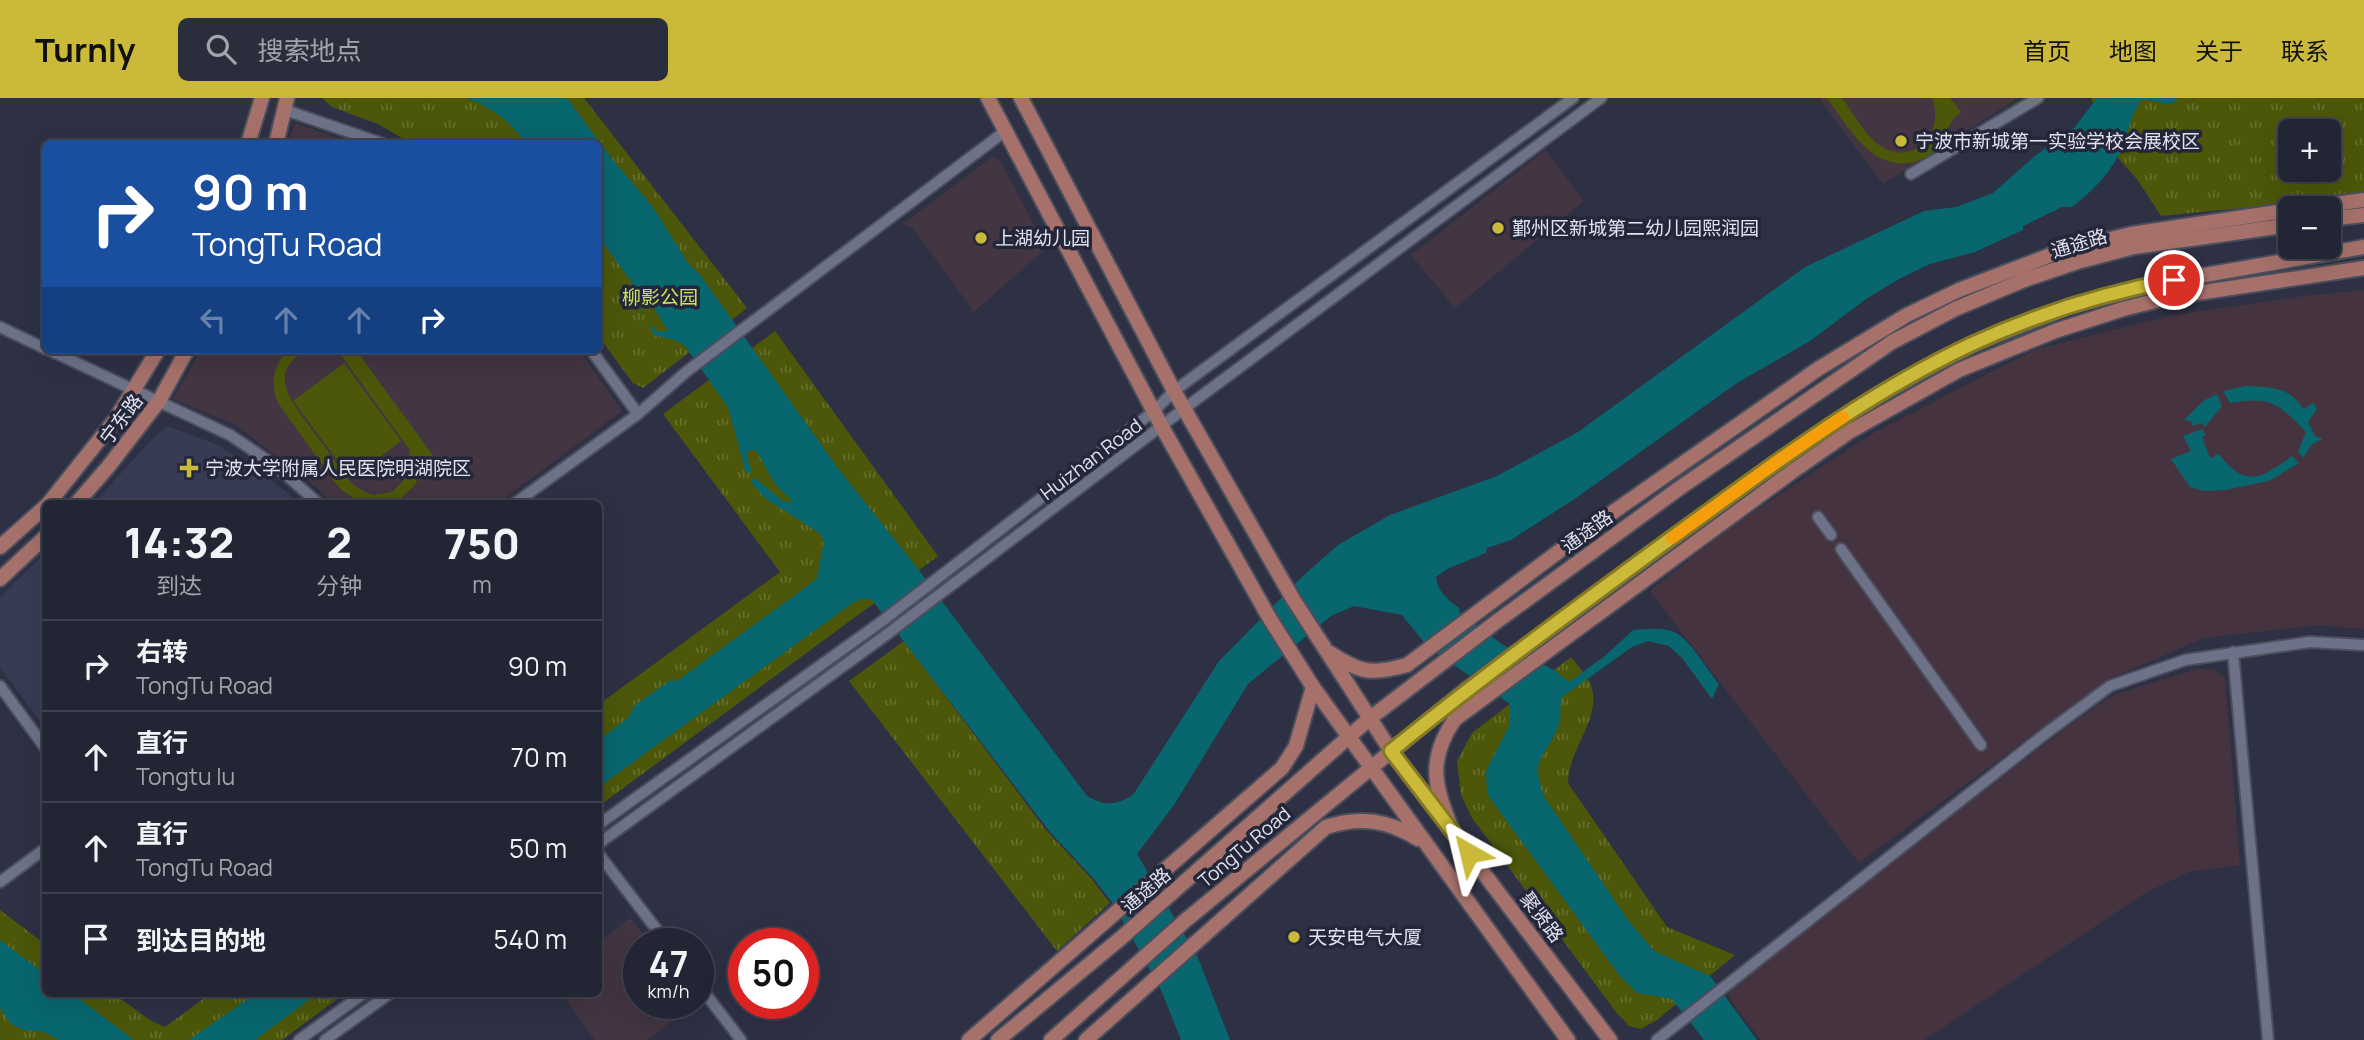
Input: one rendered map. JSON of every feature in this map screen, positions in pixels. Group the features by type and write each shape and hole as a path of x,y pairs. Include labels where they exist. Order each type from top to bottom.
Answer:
{"main road":[{"path":"249,140 262,98"},
{"path":"988,98 1162,427 1270,619 1348,737 1568,1040"},
{"name":"聚贤路","path":"1021,98 1174,391 1293,599 1391,751 1610,1040"},
{"path":"277,140 286,104"},
{"path":"2341,203 2364,200"},
{"path":"1325,650 1358,669 1382,672 1407,665 1586,531 1818,369 1907,315 1959,290 2056,253 2131,234 2278,212"},
{"path":"2341,218 2364,215"},
{"name":"通途路","path":"998,1040 1121,938 1369,719 1681,487 1892,342 1955,309 2024,280 2077,262 2134,247 2278,227"},
{"name":"TongTu Road","path":"1051,1040 1186,920 1467,689 1826,428 1881,393 1970,345 2072,305 2135,288 2364,247"},
{"path":"1453,832 1441,801 1437,761 1441,739 1455,719 1849,432 1959,370 2043,335 2123,309 2171,298 2364,268"},
{"name":"宁东路","path":"51,500 115,420 156,354"},
{"name":"宁东路","path":"79,500 159,401 185,354"},
{"name":"宁东路","path":"0,547 42,509"},
{"path":"0,579 42,540"},
{"path":"969,1040 1282,768 1296,746 1313,687"},
{"path":"1086,1040 1326,827 1341,822 1365,820 1389,824 1426,844"}],"street":[{"name":"Huizhan Road","path":"602,822 881,622 1154,411 1174,391 1573,98"},
{"name":"Huizhan Road","path":"602,841 886,635 1601,98"},
{"path":"1912,174 2038,98"},
{"path":"286,104 374,140"},
{"path":"520,500 638,414 686,372 1004,132"},
{"path":"0,327 42,347"},
{"path":"58,354 230,435 276,466 314,500"},
{"path":"594,354 638,414"},
{"path":"1818,517 1831,535"},
{"path":"1841,549 1981,745"},
{"path":"1657,1040 2045,734 2110,686 2185,660 2233,652 2310,642 2364,645"},
{"path":"2233,652 2268,1040"},
{"path":"0,686 42,743"},
{"path":"0,882 42,851"},
{"path":"602,858 656,928"},
{"path":"299,1040 359,997"},
{"path":"325,1040 385,997"},
{"path":"714,1005 741,1040"}],"shaded area":[{"path":"466,98 567,98 598,140 523,140 513,128 484,106"},
{"name":"宁波市新城第一实验学校会展校区","path":"1819,98 2018,98 1883,184"},
{"path":"2097,98 2179,98 2170,104 2142,100 2134,112 2115,162 2099,183 2072,207 2062,207 2023,226 2023,230 1975,252 1930,264 1899,279 1866,299 1810,341 1737,383 1576,498 1511,540 1487,548 1486,553 1447,569 1436,577 1441,591 1459,608 1459,612 1503,645 1554,670 1569,682 1605,656 1633,630 1654,629 1669,630 1680,636 1719,684 1712,699 1682,658 1669,646 1648,641 1632,647 1562,697 1559,724 1541,759 1538,774 1545,798 1628,920 1654,951 1710,976 1757,1040 1704,1040 1672,999 1637,993 1619,975 1487,794 1486,771 1510,724 1510,704 1428,647 1402,615 1354,606 1331,616 1248,684 1174,805 1137,854 1198,958 1230,1040 1181,1040 1161,990 1114,905 1094,879 1050,832 872,600 854,602 602,785 602,738 628,718 635,705 671,680 677,681 817,578 824,541 820,534 766,499 750,481 755,478 783,501 793,503 774,482 755,450 748,451 752,472 746,473 728,407 685,346 654,335 648,323 657,331 668,331 652,305 639,294 636,299 643,314 631,300 631,281 602,242 602,145 653,207 688,263 701,276 840,471 915,565 1087,796 1110,803 1133,795 1219,661 1304,575 1338,545 1390,515 1497,476 1578,432 1805,267 1924,211 1956,207 1993,193 2036,155 2074,128"},
{"path":"296,123 342,140 288,140"},
{"name":"鄞州区新城第二幼儿园熙润园","path":"1546,150 1584,201 1455,308 1411,255"},
{"name":"上湖幼儿园","path":"992,157 1000,160 1046,248 974,312 913,228 903,224"},
{"path":"2364,290 2364,629 2320,625 2204,638 2107,680 1859,863 1650,591 1732,526 1870,435 2034,350 2168,316"},
{"path":"199,354 582,354 622,411 502,500 328,500 321,491 235,424 173,399"},
{"path":"2246,386 2286,392 2303,409 2314,403 2317,409 2308,422 2315,436 2323,439 2312,444 2303,458 2298,451 2306,432 2288,414 2265,401 2230,403 2223,391"},
{"path":"2217,394 2222,406 2205,427 2202,423 2193,426 2191,421 2184,420 2203,401"},
{"name":"宁波大学附属人民医院明湖院区","path":"167,426 218,445 286,491 294,500 97,500"},
{"path":"2202,429 2206,435 2202,437 2210,458 2219,454 2228,465 2246,476 2263,474 2292,456 2299,463 2269,481 2225,490 2204,491 2190,487 2171,459 2191,451 2183,436"},
{"path":"42,556 42,724 0,667 0,597"},
{"path":"2197,669 2213,669 2225,678 2240,865 2189,872 2145,893 1924,1040 1761,1040 1730,1000 1728,991 2073,723 2114,695"},
{"path":"630,918 638,928 623,928 623,1019 674,1019 648,1040 595,1040 564,997 602,997 602,938"},
{"path":"0,940 42,972 42,997 77,997 134,1040 59,1040 44,1032 24,1030 11,1024 0,1008"},
{"path":"251,997 313,997 255,1040 189,1040"}],"green space":[{"name":"柳影公园","path":"322,98 584,98 747,308 643,388 633,383 602,341 602,140 406,140 378,124 332,107"},
{"path":"1827,98 1842,98 1878,144 1896,152 1917,148 1931,132 1935,122 1932,98 1950,98 1961,112 1952,121 1942,143 1932,154 1909,163 1895,163 1882,159 1861,143"},
{"path":"2091,98 2364,98 2364,193 2341,196 2278,196 2278,204 2161,216 2137,179 2119,159"},
{"path":"775,331 938,556 602,804 602,702 780,572 663,414"},
{"path":"285,354 302,354 287,369 287,391 352,484 373,495 392,492 404,480 409,470 410,458 409,449 339,354 359,354 442,468 431,476 421,464 414,486 399,500 357,500 343,491 278,403 274,375"},
{"path":"344,363 401,441 351,479 293,401"},
{"path":"904,641 1046,830 1090,877 1110,903 1057,951 849,681"},
{"path":"1571,657 1589,681 1593,701 1588,724 1569,771 1568,783 1667,927 1735,955 1657,1020 1641,1029 1629,1026 1616,1012 1472,818 1461,795 1457,761 1472,733"},
{"path":"0,910 42,942 42,997 118,997 153,1022 165,1027 206,997 340,997 282,1040 0,1040"}],"slow traffic":[{"path":"1672,538 1843,417"}],"place":[{"name":"宁波市新城第一实验学校会展校区","path":"1901,141"},
{"name":"鄞州区新城第二幼儿园熙润园","path":"1498,228"},
{"name":"上湖幼儿园","path":"981,238"},
{"name":"宁波大学附属人民医院明湖院区","path":"189,468"},
{"name":"天安电气大厦","path":"1294,937"}],"route":[{"path":"1469,853 1391,751 1467,689 1779,460 1881,393 1970,345 2023,322 2072,305 2174,280"}]}
